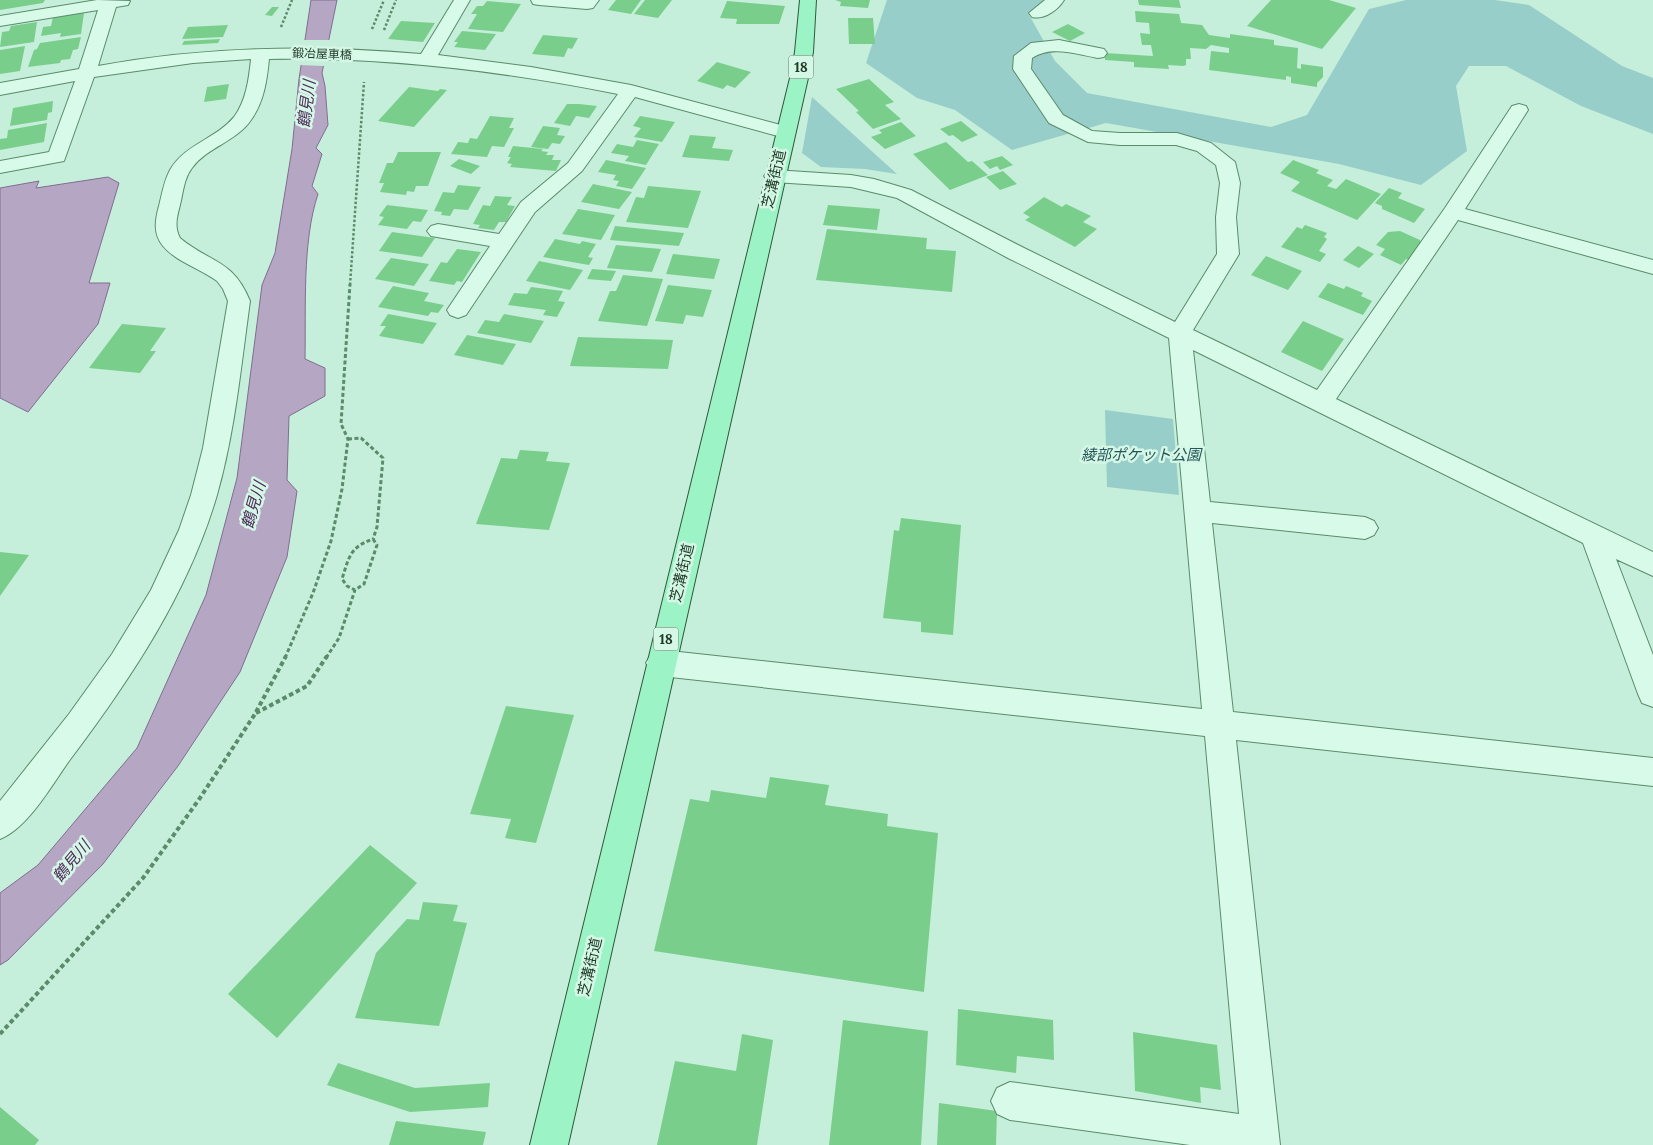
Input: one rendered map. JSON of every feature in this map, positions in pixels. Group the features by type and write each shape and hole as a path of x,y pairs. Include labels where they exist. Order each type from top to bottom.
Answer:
{"main road":[{"name":"芝溝街道","path":"549,1145 804,52 808,0"}],"street":[{"path":"426,61 462,0"},
{"path":"539,0 587,4 591,0"},
{"path":"1038,13 1056,0"},
{"path":"0,21 55,6 116,2 86,74 56,157 0,167"},
{"path":"1010,1100 1261,1140 1180,333 1228,254 1226,218 1230,182 1225,162 1204,147 1177,140 1120,139 1088,136 1056,119 1022,69 1023,56 1037,47 1059,45 1098,53"},
{"path":"0,824 13,811 118,670 160,599 186,547 204,494 216,443 239,301 236,289 229,279 215,268 177,248 167,237 166,221 178,171 187,160 228,134 244,119 250,110 273,53"},
{"name":"鍛冶屋車橋","path":"0,89 174,60 273,53 359,55 534,74 630,91 785,132"},
{"path":"458,310 528,207 575,167 630,91"},
{"path":"1321,402 1453,212 1519,110"},
{"path":"774,176 851,180 904,194 1016,253 1653,565"},
{"path":"1453,212 1653,267"},
{"path":"438,231 505,242"},
{"path":"1198,511 1365,528"},
{"path":"1594,537 1653,694"},
{"path":"660,663 1653,772"}],"path":[{"path":"279,34 292,0"},
{"path":"372,30 373,22 384,0"},
{"path":"381,37 396,0"},
{"path":"0,1034 142,878 200,798 255,714 292,643 314,593 328,550 342,489 348,438 341,424 365,79"},
{"path":"348,438 361,438 383,458 377,527 373,539"},
{"path":"355,590 347,586 342,579 351,550 358,544 373,539"},
{"path":"255,714 307,686 339,638 355,590 364,584 377,544 373,539"}],"green space":[{"path":"887,0 1047,0 1028,13 1055,61 1087,93 1271,127 1307,115 1369,9 1406,0 1495,0 1529,5 1622,66 1653,78 1653,134 1581,106 1506,66 1469,66 1456,86 1467,151 1421,185 1339,164 1106,123 1012,150 955,110 917,98 866,63"},
{"path":"812,97 897,174 865,169 821,167 802,153"},
{"name":"綾部ポケット公園","path":"1105,410 1173,419 1179,495 1107,487"}],"water":[{"name":"鶴見川","path":"311,0 337,0 322,73 328,125 316,148 322,154 312,186 318,194 309,233 306,275 305,359 325,368 325,396 289,416 287,480 297,491 287,557 240,672 178,766 103,864 8,960 0,965 0,893 38,865 137,748 206,595 237,478 262,285 275,253 292,149 299,79"},
{"path":"108,177 119,183 89,283 110,283 98,324 28,412 0,398 0,188 39,181 36,188"}],"pier":[{"path":"302,40 331,40 325,66 299,65"}],"building":[{"path":"0,0 45,0 43,3 0,10"},
{"path":"616,0 641,0 631,14 608,10"},
{"path":"645,0 672,0 658,18 634,14"},
{"path":"835,0 870,0 868,8 840,6 841,2"},
{"path":"1138,0 1179,0 1181,8 1139,5"},
{"path":"1271,0 1329,0 1356,8 1322,49 1247,26"},
{"path":"487,1 521,4 503,32 468,29 477,14 471,14 477,6 483,6"},
{"path":"727,1 785,6 779,24 736,24 737,19 720,18"},
{"path":"272,7 279,7 272,16 265,15"},
{"path":"1135,11 1179,14 1181,23 1202,25 1209,35 1230,38 1230,34 1274,40 1274,45 1298,48 1297,68 1301,69 1301,64 1323,67 1323,77 1317,83 1317,87 1291,83 1291,77 1286,76 1286,80 1209,70 1211,51 1229,53 1229,48 1211,45 1206,49 1190,48 1191,59 1186,59 1186,65 1168,65 1169,69 1134,67 1134,62 1105,60 1105,53 1153,56 1151,45 1142,45 1140,33 1150,34 1149,23 1136,22"},
{"path":"84,13 81,34 60,37 61,33 41,36 43,27 51,26 53,17"},
{"path":"848,18 873,18 875,44 849,44"},
{"path":"401,21 435,23 423,42 388,39"},
{"path":"37,22 34,42 0,47 2,32 9,31 11,26"},
{"path":"1068,24 1085,33 1070,41 1052,32"},
{"path":"228,25 223,37 182,39 188,27"},
{"path":"462,31 496,34 485,50 454,47 458,42 454,42"},
{"path":"543,35 578,38 572,49 568,48 564,57 532,54"},
{"path":"81,37 78,49 73,50 70,59 61,60 60,63 28,67 34,50 37,49 40,43"},
{"path":"220,39 218,43 182,45 184,41"},
{"path":"25,46 20,71 0,74 0,50"},
{"path":"717,62 751,72 735,88 727,85 723,89 697,81"},
{"path":"869,79 894,102 885,105 901,119 873,129 856,112 859,111 836,89"},
{"path":"229,84 226,99 204,102 207,87"},
{"path":"409,87 438,91 440,89 447,90 414,127 378,121"},
{"path":"53,101 52,112 48,113 47,120 10,126 13,108"},
{"path":"567,104 597,106 589,118 576,116 570,126 554,123"},
{"path":"490,116 514,118 509,128 514,128 504,147 492,146 487,157 451,154 458,142 468,143 470,138 477,139"},
{"path":"640,116 675,122 662,142 634,137 641,128 633,126"},
{"path":"961,121 978,135 962,142 940,129"},
{"path":"901,122 916,136 885,149 871,137 882,133 879,130"},
{"path":"47,123 44,142 0,150 0,139 7,138 8,130"},
{"path":"543,126 560,128 557,135 565,136 560,144 552,143 548,149 531,147"},
{"path":"690,135 716,137 712,148 733,150 729,161 682,157"},
{"path":"637,140 659,144 646,165 625,161 629,156 611,153 617,144 633,147"},
{"path":"946,142 968,162 972,161 988,175 950,190 913,154"},
{"path":"513,146 543,149 541,151 548,152 546,155 554,155 552,160 561,160 556,171 510,167 512,164 507,163 511,157 508,157"},
{"path":"398,152 441,152 428,186 416,186 414,192 407,191 406,195 380,192 384,183 379,183 387,163 393,163"},
{"path":"1002,156 1013,165 1000,170 997,166 990,169 983,162"},
{"path":"459,159 480,166 471,174 450,166"},
{"path":"606,160 646,168 632,189 616,186 619,181 613,180 616,175 598,172"},
{"path":"1293,160 1319,170 1316,173 1333,180 1327,186 1336,189 1346,179 1381,194 1357,220 1291,191 1300,182 1280,173"},
{"path":"1003,171 1017,184 1000,190 986,177"},
{"path":"593,184 632,192 619,209 581,202"},
{"path":"458,185 481,187 468,210 454,209 450,216 441,215 442,212 434,211 443,192 454,193"},
{"path":"648,186 701,191 688,228 626,222 636,197 644,198"},
{"path":"1389,188 1402,193 1398,198 1425,209 1414,223 1382,209 1382,206 1375,203"},
{"path":"495,196 512,197 507,205 515,206 506,222 499,222 494,230 478,228 480,225 473,224 483,205 490,206"},
{"path":"1044,197 1062,207 1066,204 1091,216 1083,222 1097,229 1075,247 1025,220 1030,217 1023,213"},
{"path":"387,205 428,210 421,222 413,221 407,229 378,225 384,217 379,216"},
{"path":"828,205 880,209 877,230 823,225"},
{"path":"578,209 615,215 601,240 562,234"},
{"path":"1305,225 1327,233 1324,237 1327,239 1319,251 1326,254 1320,262 1281,247 1297,227 1302,229"},
{"path":"615,226 684,233 679,246 610,240"},
{"path":"827,229 927,238 926,249 956,251 952,292 816,280"},
{"path":"1400,231 1420,240 1421,248 1401,265 1380,255 1385,249 1376,245 1388,232"},
{"path":"392,232 435,238 422,257 379,251"},
{"path":"555,239 580,244 582,241 596,244 588,257 593,258 589,265 543,257"},
{"path":"616,245 661,249 652,272 607,268"},
{"path":"1358,246 1374,254 1359,268 1343,260"},
{"path":"457,249 481,252 462,282 457,281 454,285 429,281 441,262 447,263"},
{"path":"673,254 720,259 714,279 666,274"},
{"path":"1266,256 1302,271 1288,290 1251,275"},
{"path":"391,258 429,264 414,286 375,279"},
{"path":"539,261 583,270 570,290 526,281"},
{"path":"592,269 616,271 611,281 587,279"},
{"path":"623,275 663,279 647,326 598,321 610,291 616,291"},
{"path":"1328,283 1344,289 1346,286 1363,293 1361,296 1372,301 1363,315 1318,297"},
{"path":"668,285 712,290 703,317 686,315 683,324 655,321"},
{"path":"393,286 429,293 424,301 444,305 438,313 431,312 428,316 378,307"},
{"path":"531,287 563,291 558,301 565,302 557,317 543,315 546,310 508,305 514,293 527,294"},
{"path":"388,314 437,323 423,344 379,336 386,326 380,326"},
{"path":"504,314 544,321 531,343 477,333 485,320 499,322"},
{"path":"1303,321 1344,339 1322,371 1281,352"},
{"path":"122,324 166,328 150,351 156,351 140,373 89,368"},
{"path":"467,335 516,344 503,365 454,355"},
{"path":"578,337 673,340 668,369 570,366"},
{"path":"520,450 549,452 546,461 570,463 549,530 476,524 501,458 517,459"},
{"path":"901,518 961,525 953,635 921,632 921,622 883,618 894,530 899,531"},
{"path":"0,552 29,555 0,596"},
{"path":"506,706 574,715 536,843 505,838 511,819 470,814"},
{"path":"770,777 829,785 825,805 888,814 887,826 938,833 924,992 654,951 690,799 709,802 711,790 766,798"},
{"path":"370,845 417,883 277,1038 228,994"},
{"path":"423,902 458,905 453,921 467,923 439,1026 355,1018 376,953 407,919 419,920"},
{"path":"958,1009 1053,1020 1054,1060 1017,1056 1016,1073 956,1065"},
{"path":"843,1020 928,1031 921,1145 829,1145"},
{"path":"1133,1032 1217,1045 1221,1090 1200,1087 1201,1103 1135,1091"},
{"path":"742,1034 773,1040 757,1145 657,1145 675,1061 736,1071"},
{"path":"338,1063 415,1088 490,1083 488,1107 410,1112 327,1085"},
{"path":"939,1103 997,1111 996,1145 937,1145"},
{"path":"0,1107 39,1140 35,1145 0,1145"},
{"path":"396,1121 486,1132 483,1145 389,1145"}]}
